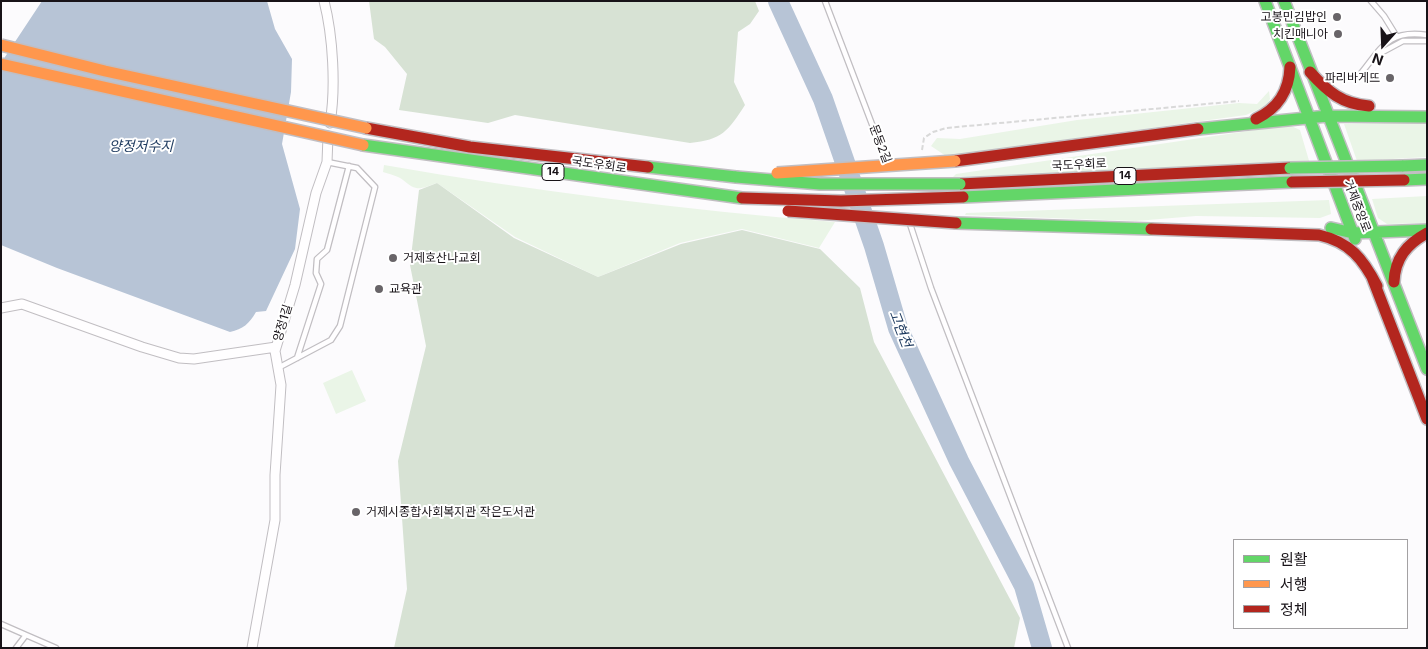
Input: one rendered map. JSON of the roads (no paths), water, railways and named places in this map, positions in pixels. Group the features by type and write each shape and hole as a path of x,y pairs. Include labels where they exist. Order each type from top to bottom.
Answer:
{"main road":[{"name":"거제중앙로","path":"1265,1 1353,234 1377,286 1427,419"},
{"name":"거제중앙로","path":"1286,4 1310,72 1427,369"},
{"name":"국도우회로","path":"1,45 105,71 366,128 470,147 780,183 863,186 960,184 1290,168 1427,165"},
{"name":"국도우회로","path":"1,64 363,145 742,198"},
{"path":"1246,123 1265,116 1277,107 1290,81 1290,67"},
{"path":"1310,72 1334,98 1351,106 1427,109"},
{"path":"736,177 955,161 1246,123 1327,116 1427,117"},
{"name":"14","path":"742,198 841,201 1292,182 1427,179"},
{"path":"742,198 795,212 956,223 1328,236 1338,239 1356,252 1377,286"},
{"path":"1156,230 1180,224 1207,222 1321,225 1353,234 1427,232"},
{"path":"1394,282 1394,271 1405,248 1413,240 1427,232"}],"street":[{"name":"양정1길","path":"252,648 275,520 275,475 281,384 277,369 276,347 295,285 316,193 327,162 326,153 333,106 330,43 324,1"},
{"path":"1,308 22,304 142,348 179,358 194,359 276,347"}],"lane":[{"name":"문동2길","path":"824,1 902,203"},
{"path":"1371,1 1384,16 1400,42"},
{"path":"1358,76 1390,38 1416,34 1427,35"},
{"path":"1377,55 1400,42 1427,41"},
{"path":"277,369 330,340 340,326 375,187 357,168 327,162"},
{"path":"297,358 321,284 316,273 317,259 327,250 349,166"},
{"path":"905,212 931,288 1068,648"},
{"path":"1,624 56,648"},
{"path":"16,648 26,634"}],"water":[{"name":"양정저수지","path":"42,1 267,1 275,29 292,59 291,92 282,144 300,209 295,249 266,311 256,312 251,320 242,328 230,332 57,268 1,245 1,63"}],"waterway":[{"name":"고현천","path":"778,1 823,99 874,246 898,328 959,461 1024,586 1042,648"}],"place":[{"name":"고봉민김밥인","path":"1337,17"},
{"name":"치킨매니아","path":"1338,34"},
{"name":"파리바게뜨","path":"1390,78"},
{"name":"거제호산나교회","path":"393,258"},
{"name":"교육관","path":"379,289"},
{"name":"거제시종합사회복지관 작은도서관","path":"356,512"}]}
